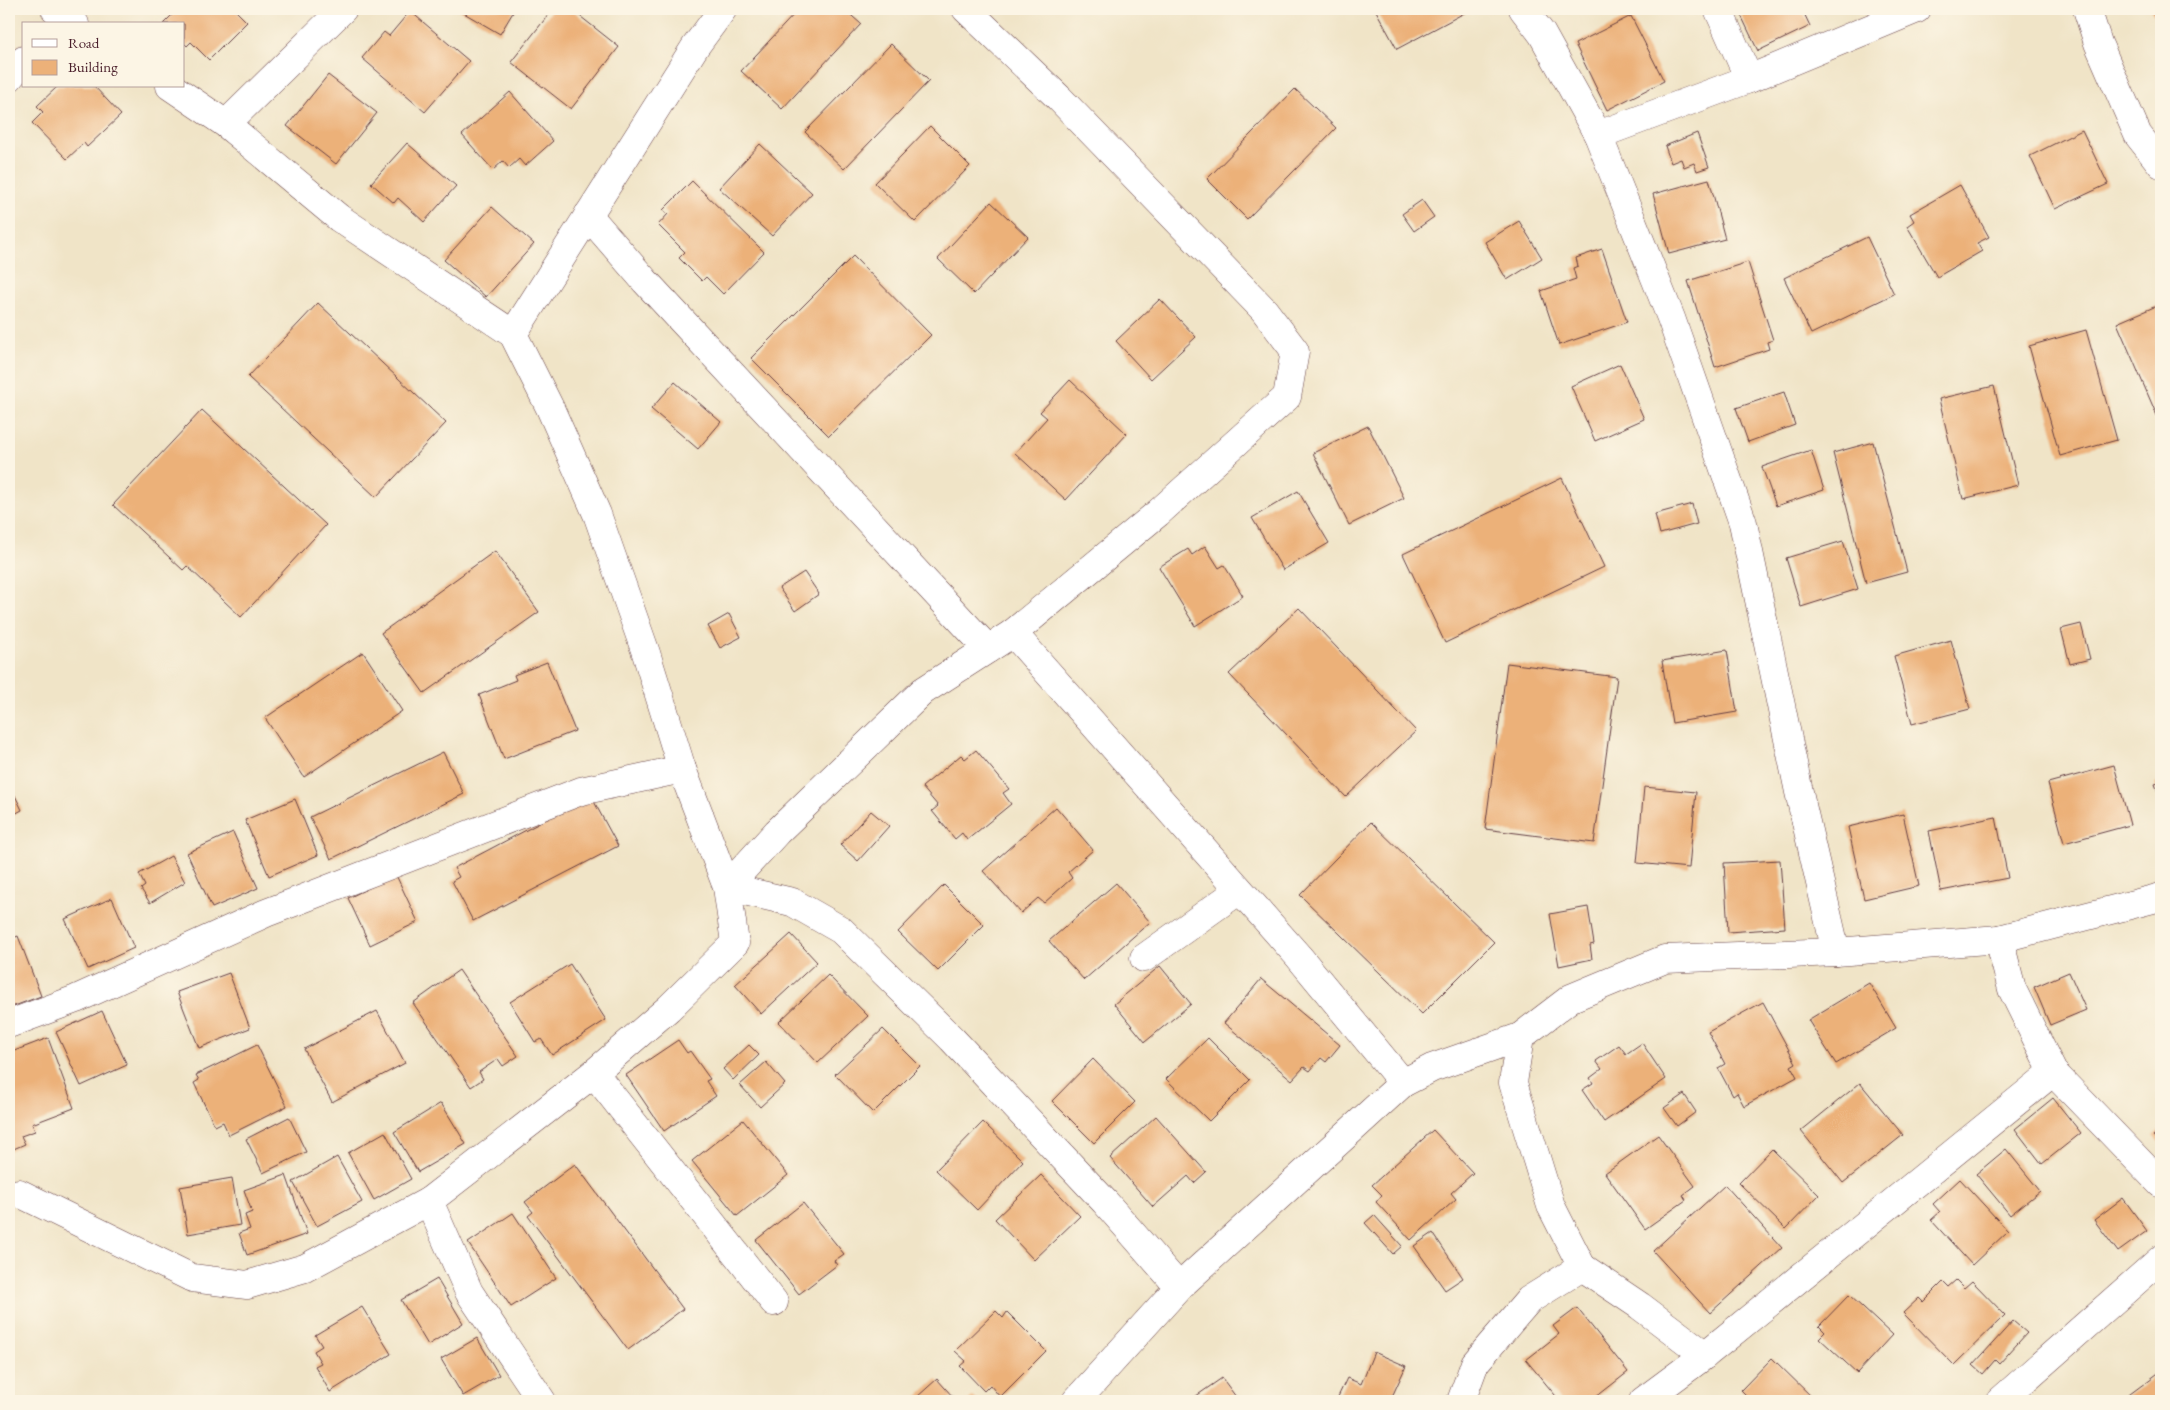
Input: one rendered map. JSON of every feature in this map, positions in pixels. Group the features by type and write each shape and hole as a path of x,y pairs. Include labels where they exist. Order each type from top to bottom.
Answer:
{"street":[{"path":"226,124 343,9"},
{"path":"513,334 695,47 723,9"},
{"path":"727,887 777,832 923,691 1013,633 1158,513 1286,397 1295,351 1264,310 1059,98 966,9"},
{"path":"1523,9 1542,34 1598,135 1671,318 1743,523 1799,792 1836,952"},
{"path":"1718,9 1749,79"},
{"path":"1598,135 1749,79 1917,9"},
{"path":"2087,9 2098,42 2138,135 2161,164"},
{"path":"9,78 22,62"},
{"path":"9,1196 19,1193 192,1278 247,1285 305,1268 429,1201 594,1073 669,1008 735,942 727,887 682,769 646,653 598,514 550,408 513,334 338,218 226,124 173,88"},
{"path":"588,215 645,281 988,649"},
{"path":"1013,633 1238,891 1299,957 1403,1084"},
{"path":"9,1024 76,999 266,913 581,790 682,769"},
{"path":"727,887 792,902 841,930 952,1039 1106,1202 1179,1287"},
{"path":"1144,958 1238,891"},
{"path":"1076,1401 1179,1287 1403,1084 1432,1068 1520,1037 1571,998 1665,959 1836,952 1999,939 2161,897"},
{"path":"1999,939 2012,989 2054,1072 2161,1184"},
{"path":"1520,1037 1513,1083 1551,1206 1582,1267 1640,1306 1705,1355"},
{"path":"1643,1401 1705,1355 2054,1072"},
{"path":"594,1073 774,1302"},
{"path":"429,1201 469,1292 542,1401"},
{"path":"2000,1401 2161,1259"},
{"path":"1461,1401 1475,1363 1529,1300 1582,1267"}],"building":[{"path":"178,9 234,9 247,22 209,60 191,42 187,46 185,44 185,22 165,22"},
{"path":"457,9 515,9 500,34"},
{"path":"553,9 571,9 619,47 571,109 511,62"},
{"path":"799,9 844,9 861,24 782,109 741,71"},
{"path":"1375,9 1467,9 1468,11 1397,49"},
{"path":"1738,9 1802,9 1810,26 1758,51"},
{"path":"2150,9 2161,9 2161,26"},
{"path":"410,11 469,61 425,112 362,58 384,32 389,36"},
{"path":"1631,16 1664,81 1607,110 1575,44"},
{"path":"891,44 929,81 844,169 805,132"},
{"path":"328,75 377,113 336,164 287,126"},
{"path":"56,88 96,88 121,115 87,147 84,143 67,159 32,123 43,112 37,106"},
{"path":"1295,89 1336,128 1247,219 1207,179"},
{"path":"510,92 553,141 525,166 519,159 509,168 503,161 493,170 462,135"},
{"path":"930,126 970,166 915,222 875,183"},
{"path":"2082,130 2108,184 2055,209 2030,156"},
{"path":"1697,133 1709,167 1697,171 1694,163 1684,167 1681,159 1671,163 1665,146"},
{"path":"407,143 456,186 424,222 398,198 394,203 371,183"},
{"path":"760,144 812,193 772,236 719,188"},
{"path":"1709,179 1725,239 1669,254 1653,194"},
{"path":"692,181 764,252 723,294 706,277 702,281 679,258 685,252 658,225 668,214 663,210"},
{"path":"1960,185 1989,237 1977,243 1982,251 1937,277 1907,226 1914,221 1910,214"},
{"path":"1422,200 1434,217 1414,231 1402,214"},
{"path":"991,202 1028,237 974,294 938,259"},
{"path":"492,207 534,244 486,297 444,260"},
{"path":"1519,221 1542,258 1507,280 1485,242"},
{"path":"1867,237 1894,294 1811,334 1784,278"},
{"path":"1602,249 1627,322 1559,345 1541,291 1576,279 1573,268 1578,266 1576,258"},
{"path":"853,256 931,335 829,436 751,358"},
{"path":"1748,262 1773,340 1767,342 1769,349 1715,367 1688,281"},
{"path":"1160,299 1196,337 1151,379 1116,341"},
{"path":"318,303 446,423 376,497 248,377"},
{"path":"2161,304 2161,425 2117,323"},
{"path":"2086,330 2117,440 2060,456 2029,346"},
{"path":"1620,364 1644,419 1595,441 1571,386"},
{"path":"1070,380 1127,434 1066,500 1015,453 1047,418 1040,412"},
{"path":"675,382 721,422 698,449 651,409"},
{"path":"1994,386 2018,485 1963,499 1939,399"},
{"path":"1784,392 1795,425 1748,442 1736,408"},
{"path":"202,410 326,525 241,617 187,566 183,570 113,505"},
{"path":"1368,426 1404,498 1349,525 1313,453"},
{"path":"1873,442 1907,572 1866,583 1833,453"},
{"path":"1811,450 1824,490 1776,506 1762,467"},
{"path":"1562,478 1604,567 1445,643 1403,554"},
{"path":"1298,491 1329,543 1283,570 1252,518"},
{"path":"1692,504 1697,524 1660,534 1655,514"},
{"path":"1843,541 1858,589 1801,607 1786,558"},
{"path":"1205,546 1219,568 1224,565 1243,596 1195,626 1159,567 1188,549 1192,555"},
{"path":"495,551 539,612 424,693 381,633"},
{"path":"804,572 819,594 795,611 779,588"},
{"path":"1299,608 1416,731 1346,797 1229,674"},
{"path":"729,614 741,637 720,648 708,626"},
{"path":"2081,624 2090,659 2070,664 2061,629"},
{"path":"1951,640 1970,709 1912,724 1894,656"},
{"path":"1727,650 1737,712 1672,723 1662,661"},
{"path":"363,652 402,711 304,777 265,718"},
{"path":"547,662 575,731 504,759 479,695 516,680 514,675"},
{"path":"1507,663 1617,677 1594,843 1485,829"},
{"path":"976,750 1009,789 1003,793 1011,804 967,840 962,833 955,839 932,811 938,806 922,787 961,755 965,759"},
{"path":"443,752 464,794 331,859 310,817"},
{"path":"2114,765 2130,825 2064,843 2048,783"},
{"path":"2161,782 2161,800 2155,784"},
{"path":"9,783 22,810 9,817"},
{"path":"1644,787 1696,792 1689,868 1637,863"},
{"path":"591,796 618,846 473,921 452,881 459,877 454,868"},
{"path":"295,799 318,855 269,876 245,820"},
{"path":"1056,807 1093,850 1068,872 1072,878 1044,903 1038,898 1021,913 983,871"},
{"path":"871,811 889,826 858,861 840,845"},
{"path":"1903,814 1919,886 1864,899 1848,827"},
{"path":"1996,817 2008,878 1941,891 1929,831"},
{"path":"1371,822 1494,942 1422,1014 1300,895"},
{"path":"233,832 258,888 212,908 187,853"},
{"path":"171,856 185,882 150,903 141,889 145,886 139,874"},
{"path":"1780,860 1785,928 1728,932 1724,863"},
{"path":"396,875 418,922 370,945 348,898"},
{"path":"1116,883 1150,922 1084,980 1049,941"},
{"path":"944,885 984,925 938,971 898,932"},
{"path":"112,898 134,948 88,969 65,919"},
{"path":"1588,907 1594,944 1590,945 1592,959 1559,966 1550,914"},
{"path":"791,934 817,962 761,1014 735,985"},
{"path":"18,936 41,996 9,1008 9,940"},
{"path":"570,964 606,1020 552,1055 541,1039 535,1042 510,1002"},
{"path":"1160,966 1191,1004 1145,1042 1114,1004"},
{"path":"459,970 518,1056 503,1066 498,1059 479,1072 483,1079 471,1087 413,1003"},
{"path":"2069,972 2086,1010 2050,1025 2034,987"},
{"path":"229,973 250,1028 199,1048 177,992"},
{"path":"828,975 868,1016 818,1063 779,1022"},
{"path":"1261,979 1340,1045 1326,1062 1321,1058 1310,1071 1304,1067 1292,1080 1224,1023"},
{"path":"1869,983 1896,1028 1836,1064 1808,1020"},
{"path":"1763,1002 1796,1063 1791,1066 1797,1077 1744,1106 1737,1093 1733,1096 1718,1068 1725,1064 1708,1032"},
{"path":"102,1011 127,1065 81,1086 56,1032"},
{"path":"377,1011 405,1063 332,1102 304,1049"},
{"path":"883,1029 920,1066 873,1113 835,1074"},
{"path":"48,1038 74,1108 32,1124 35,1131 21,1136 25,1144 9,1151 9,1053"},
{"path":"1208,1038 1250,1080 1209,1121 1166,1079"},
{"path":"678,1040 687,1053 690,1051 710,1079 706,1081 716,1096 664,1131 626,1075"},
{"path":"1642,1043 1666,1079 1604,1122 1582,1090 1593,1083 1590,1078 1602,1069 1596,1061 1619,1045 1626,1054"},
{"path":"257,1045 287,1106 229,1135 223,1122 215,1126 194,1083 199,1080 196,1075"},
{"path":"749,1045 759,1055 733,1080 723,1069"},
{"path":"1093,1059 1135,1102 1094,1143 1052,1101"},
{"path":"766,1062 785,1084 760,1107 740,1085"},
{"path":"1860,1083 1903,1135 1843,1183 1801,1131"},
{"path":"1684,1094 1696,1112 1677,1126 1664,1108"},
{"path":"2053,1098 2081,1133 2042,1164 2015,1129"},
{"path":"441,1103 466,1144 418,1172 394,1132"},
{"path":"1156,1116 1206,1172 1194,1183 1188,1176 1153,1207 1110,1158"},
{"path":"289,1117 306,1152 263,1173 246,1139"},
{"path":"743,1120 788,1175 737,1216 692,1161"},
{"path":"983,1122 1023,1161 977,1210 936,1170"},
{"path":"2161,1129 2161,1144 2153,1136"},
{"path":"1433,1130 1473,1173 1451,1193 1456,1199 1411,1240 1376,1202 1382,1195 1372,1185"},
{"path":"385,1132 411,1179 374,1200 348,1153"},
{"path":"1658,1135 1695,1186 1683,1195 1686,1200 1645,1229 1605,1173"},
{"path":"1772,1149 1819,1195 1786,1229 1739,1183"},
{"path":"2006,1149 2040,1191 2010,1215 1976,1174"},
{"path":"337,1157 362,1202 317,1226 293,1182"},
{"path":"575,1164 683,1309 628,1350 528,1216 533,1212 525,1202"},
{"path":"286,1175 307,1234 247,1255 239,1233 250,1229 245,1215 252,1212 244,1190"},
{"path":"1041,1175 1080,1216 1034,1260 995,1219"},
{"path":"232,1178 240,1225 188,1234 180,1187"},
{"path":"1960,1179 2008,1231 1972,1265 1931,1220 1940,1212 1933,1204"},
{"path":"1725,1185 1782,1248 1710,1313 1653,1251"},
{"path":"2123,1198 2147,1231 2118,1252 2094,1220"},
{"path":"803,1203 844,1254 834,1261 837,1265 799,1294 756,1240"},
{"path":"513,1213 556,1278 511,1307 468,1243"},
{"path":"1374,1215 1402,1246 1393,1254 1365,1223"},
{"path":"1433,1233 1463,1278 1445,1290 1414,1246"},
{"path":"437,1279 463,1323 428,1345 401,1300"},
{"path":"1956,1280 1964,1288 1972,1281 2005,1315 1954,1365 1903,1313 1919,1298 1923,1302 1943,1282 1948,1287"},
{"path":"1849,1295 1892,1335 1857,1373 1819,1338 1825,1332 1819,1326"},
{"path":"362,1307 391,1354 330,1392 315,1366 321,1363 314,1351 322,1346 315,1335"},
{"path":"1577,1308 1628,1372 1591,1401 1560,1401 1526,1360 1559,1334 1553,1326"},
{"path":"996,1311 1003,1318 1007,1312 1046,1351 1000,1397 990,1385 984,1391 960,1366 966,1361 955,1351"},
{"path":"2013,1321 2027,1333 1999,1364 1995,1360 1983,1374 1973,1365"},
{"path":"477,1338 499,1375 463,1396 441,1359"},
{"path":"1374,1352 1406,1366 1390,1401 1336,1401 1347,1378 1361,1384"},
{"path":"1772,1358 1816,1401 1752,1401 1741,1390"},
{"path":"2161,1371 2161,1401 2129,1401 2126,1397"},
{"path":"1222,1378 1239,1401 1189,1401"},
{"path":"937,1379 953,1397 948,1401 920,1401 917,1397"},
{"path":"973,1396 978,1401 968,1401"}]}
